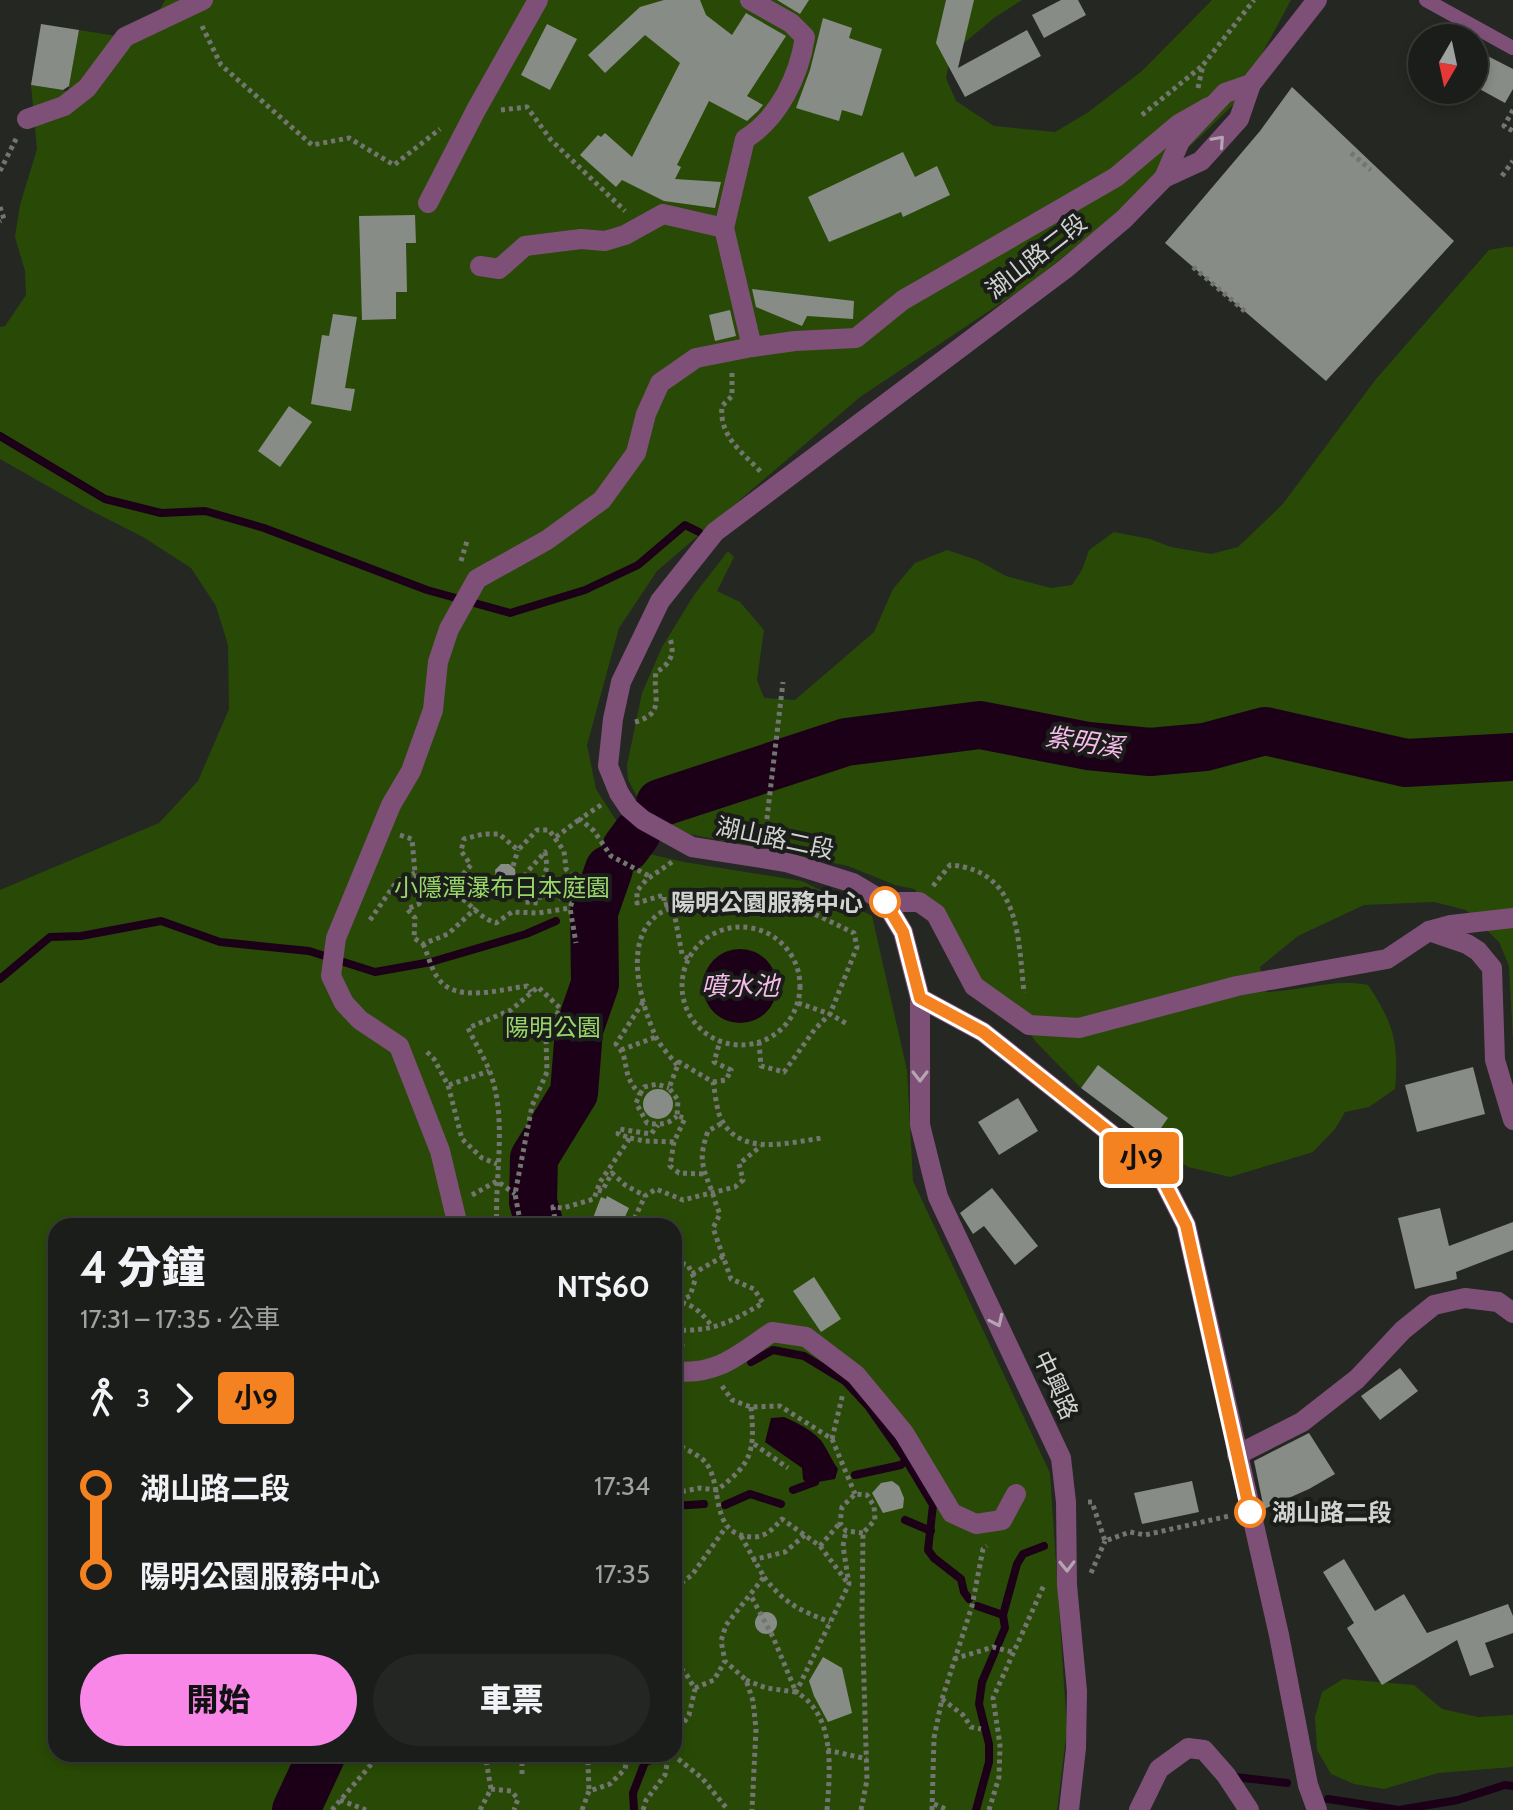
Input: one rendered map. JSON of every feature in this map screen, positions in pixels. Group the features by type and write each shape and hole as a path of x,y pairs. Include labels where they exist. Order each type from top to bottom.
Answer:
{"street":[{"path":"428,203 538,0"},
{"path":"750,0 791,23 805,37 795,74 780,102 762,128 745,139 724,228 752,347"},
{"path":"1251,84 1317,0"},
{"path":"27,119 64,106 87,88 125,37 198,3"},
{"name":"湖山路二段","path":"885,902 853,883 786,862 692,847 643,820 629,808 619,793 608,766 621,682 660,601 715,532 1065,269 1124,219 1164,178 1180,141 1225,93 1251,84"},
{"name":"湖山路二段","path":"1164,178 1201,161 1239,119 1251,84"},
{"path":"457,1218 440,1151 399,1046 360,1020 344,1003 331,976 339,932 380,828 411,771 433,710 438,662 456,614 477,579 547,540 602,500 636,453 646,414 660,383 696,358 795,341 856,338 903,300 1116,177 1179,124 1216,103"},
{"path":"480,266 499,269 525,246 559,240 605,241 625,235 663,214 724,228"},
{"path":"885,902 903,932 920,998 983,1032 1159,1172 1186,1225 1279,1635 1308,1785 1317,1810"},
{"path":"885,902 919,902 936,914 974,986 1029,1025 1079,1028 1237,986 1387,959 1429,931 1475,921 1513,918"},
{"path":"1429,931 1467,944 1478,951 1492,968 1495,1060 1513,1120"},
{"name":"中興路","path":"920,998 920,1125 938,1197 1061,1458 1066,1502 1067,1585 1077,1691 1076,1748 1069,1810"},
{"path":"1237,1455 1302,1422 1357,1379 1403,1330 1434,1305 1465,1298 1508,1304"},
{"path":"682,1372 709,1371 772,1332 806,1337 856,1375 904,1433 952,1513 976,1524 1002,1520 1016,1494"},
{"path":"1139,1810 1159,1769 1188,1748 1204,1750 1226,1775 1249,1810"}],"lane":[{"path":"1426,0 1513,48"}],"path":[{"path":"1142,115 1203,65 1254,0"},
{"path":"198,3 221,65 312,145 349,138 394,165 442,128"},
{"path":"1203,65 1197,88 1216,103"},
{"path":"476,110 527,107 551,140 642,226"},
{"path":"1513,110 1504,126 1513,131"},
{"path":"0,171 27,119"},
{"path":"1351,153 1371,170"},
{"path":"1502,176 1513,161"},
{"path":"0,207 4,219 0,221"},
{"path":"1193,267 1247,313"},
{"path":"732,352 732,396 722,406 720,423 732,441 775,487"},
{"path":"613,719 637,722 647,718 655,709 658,699 654,684 656,672 671,658 673,647 669,637 649,622"},
{"path":"765,835 783,682"},
{"path":"556,837 619,793"},
{"path":"580,819 594,831 611,856 651,877"},
{"path":"380,828 412,839 415,873 423,895 419,904 407,909 415,918 414,938 423,944 438,978 448,988 460,993 527,986 531,992"},
{"path":"513,866 518,850 537,830 549,830 556,837 564,851 566,869 575,878 577,888 570,908 576,943"},
{"path":"447,892 471,865 461,851 464,839 499,834 518,850"},
{"path":"688,959 682,954 672,903 664,905 664,895 637,903 637,891 692,847"},
{"path":"545,852 547,866 540,895 538,903 525,902 513,894 545,852"},
{"path":"950,865 972,867 990,876 1015,917 1026,1003 1019,1018"},
{"path":"339,932 370,920 397,881 415,873"},
{"path":"423,895 447,892 476,908 486,920 496,923 512,912 570,908"},
{"path":"540,895 573,900"},
{"path":"678,1066 656,1037 636,977 645,929 656,915 673,907 730,900 781,903 808,911 854,933 857,947 830,1014 815,1029 784,1072 761,1066 759,1043"},
{"path":"522,912 525,902"},
{"path":"423,944 448,934 476,908"},
{"path":"737,927 756,928 773,936 788,949 797,965 801,984 798,1003 790,1021 776,1034 759,1043 740,1045 720,1041 703,1031 690,1016 683,997 682,977 688,959 700,942 717,932 737,927"},
{"path":"497,1218 499,1148 496,1109 489,1071 468,1028 511,1010 538,987 560,1008 546,1038 547,1072 532,1106 515,1194 520,1218"},
{"path":"640,1094 627,1082 621,1050 616,1044 644,1001"},
{"path":"798,1003 830,1014 847,1024"},
{"path":"621,1050 656,1037"},
{"path":"669,1088 679,1062 713,1082 726,1080 731,1070 714,1062 720,1041"},
{"path":"434,1059 448,1085 462,1139 482,1158 497,1164"},
{"path":"448,1085 489,1071"},
{"path":"713,1082 720,1116 738,1139 761,1146 822,1138"},
{"path":"657,1084 669,1088 678,1100 677,1116 671,1122 658,1125 647,1123 636,1103 644,1087 657,1084"},
{"path":"677,1116 685,1118 674,1142 670,1166 679,1173 703,1174"},
{"path":"682,1330 721,1326 763,1303 754,1289 731,1279 713,1228 720,1214 703,1174 701,1151 708,1131 724,1122"},
{"path":"658,1125 651,1134 619,1129 618,1134 674,1142"},
{"path":"555,1218 553,1207 563,1208 594,1199 600,1182 630,1138"},
{"path":"635,1218 645,1196 656,1189 683,1200 735,1187 743,1180 739,1164 761,1146"},
{"path":"598,1190 602,1191 612,1173 625,1185 645,1196"},
{"path":"497,1181 515,1194"},
{"path":"454,1202 497,1181"},
{"path":"692,1274 724,1256"},
{"path":"682,1263 688,1265 695,1280 690,1296 682,1299"},
{"path":"682,1303 703,1313 712,1327"},
{"path":"709,1371 732,1400 751,1407 780,1406 832,1439 855,1494"},
{"path":"832,1439 844,1390"},
{"path":"682,1491 700,1488 717,1490 737,1475 754,1444 751,1407"},
{"path":"754,1444 788,1468"},
{"path":"682,1448 706,1462 726,1527 741,1536 758,1537 769,1534 782,1519 820,1546 849,1584"},
{"path":"820,1546 840,1523 842,1507 855,1494 867,1495 874,1506 875,1520 863,1533 867,1780 861,1810"},
{"path":"1084,1503 1092,1502 1105,1541 1088,1578 1084,1580"},
{"path":"1105,1541 1130,1532 1145,1535 1250,1512"},
{"path":"840,1523 846,1531 863,1533"},
{"path":"682,1582 692,1575 726,1527"},
{"path":"796,1692 849,1584 843,1546 846,1531"},
{"path":"752,1560 785,1552 806,1534"},
{"path":"741,1536 752,1560 780,1597 798,1610 830,1622"},
{"path":"948,1810 933,1807 934,1738 953,1659 972,1606 983,1549 995,1541"},
{"path":"764,1577 726,1625 721,1641 725,1661 746,1680 766,1688 796,1692 809,1700 823,1722 830,1771 827,1810"},
{"path":"989,1810 999,1777 1000,1745 993,1698 1045,1584"},
{"path":"751,1596 773,1637 796,1692"},
{"path":"953,1659 993,1647 1012,1652"},
{"path":"695,1689 714,1680 725,1661"},
{"path":"682,1670 695,1689 689,1715 682,1725"},
{"path":"746,1680 753,1701 756,1729 752,1810"},
{"path":"942,1699 963,1715 971,1727 981,1729"},
{"path":"989,1729 997,1728"},
{"path":"827,1750 867,1759"},
{"path":"332,1810 373,1762"},
{"path":"480,1810 491,1789 486,1762"},
{"path":"522,1762 522,1774"},
{"path":"582,1810 589,1791 588,1762"},
{"path":"589,1791 610,1784 625,1769 626,1762"},
{"path":"643,1810 646,1800 665,1775 668,1762"},
{"path":"681,1762 702,1778 728,1810"},
{"path":"491,1789 511,1791 518,1799 514,1810"},
{"path":"340,1800 366,1810"}],"green space":[{"path":"165,0 1022,0 994,18 951,54 946,78 956,101 994,126 1055,132 1087,113 1142,71 1212,0 1291,0 1236,102 1098,229 1028,285 860,397 657,571 619,628 587,745 596,789 621,828 645,853 802,881 872,916 907,1070 913,1181 1050,1473 1067,1730 1057,1810 0,1810 0,890 159,823 198,781 229,709 228,645 216,606 191,568 143,537 0,459 0,327 5,326 26,295 25,271 15,237 20,205 37,149 31,85 68,91 79,30 142,40"},
{"path":"1513,247 1513,1040 1509,966 1499,942 1466,910 1434,902 1364,905 1298,936 1260,967 1266,992 1342,983 1368,985 1384,1011 1393,1034 1395,1089 1369,1107 1345,1112 1335,1129 1313,1152 1230,1177 1188,1167 1152,1141 1168,1118 1098,1066 1081,1088 1036,1042 1003,997 980,980 952,930 914,889 895,885 848,866 689,834 661,819 640,802 628,780 627,765 642,693 662,647 694,595 728,551 734,557 717,591 740,602 764,630 757,680 764,698 795,700 874,632 893,589 915,563 947,550 977,560 1006,576 1051,588 1072,585 1082,570 1089,550 1114,532 1211,554 1238,547 1282,505 1376,379 1489,250"},
{"path":"1343,1679 1414,1685 1442,1709 1478,1717 1513,1715 1513,1767 1438,1773 1384,1789 1354,1784 1331,1774 1317,1750 1315,1717 1322,1692"}],"water":[{"name":"噴水池","path":"733,949 747,949 761,955 771,965 777,986 771,1007 761,1017 747,1023 733,1023 719,1017 709,1007 703,993 703,979 709,965 719,955"},
{"path":"784,1417 817,1436 838,1469 835,1479 807,1484 802,1468 765,1442 771,1418"}],"building":[{"path":"664,0 700,0 706,15 732,35 746,13 786,36 747,96 763,105 758,111 747,121 709,101 677,165 681,167 675,179 721,182 715,208 664,201 622,180 616,187 580,155 598,135 601,137 605,133 632,157 680,63 645,35 605,73 588,55 640,7"},
{"path":"777,0 809,0 800,14"},
{"path":"946,0 974,0 958,68 1027,30 1041,56 965,97 936,43"},
{"path":"1061,0 1078,0 1086,15 1044,38 1032,15"},
{"path":"823,18 852,28 849,38 882,49 862,116 842,110 839,121 796,108 810,70"},
{"path":"41,24 79,30 69,86 63,90 31,85"},
{"path":"547,24 577,39 550,90 521,75"},
{"path":"1488,56 1513,69 1513,89 1505,103 1488,94"},
{"path":"1292,87 1454,241 1326,381 1165,243 1260,131"},
{"path":"903,152 915,177 937,166 950,195 903,217 901,212 829,242 808,197"},
{"path":"415,215 416,243 406,243 407,292 396,292 396,319 362,320 359,216"},
{"path":"752,289 854,301 853,319 807,316 802,326 756,307"},
{"path":"730,310 736,336 715,341 709,315"},
{"path":"333,314 357,317 345,388 355,389 351,411 311,404 322,335 329,336"},
{"path":"289,406 312,422 280,467 258,451"},
{"path":"501,864 509,864 515,869 516,878 507,888 496,879 495,870"},
{"path":"1098,1065 1168,1118 1152,1141 1081,1088"},
{"path":"1473,1067 1485,1114 1417,1132 1405,1085"},
{"path":"658,1089 669,1093 673,1104 669,1115 658,1119 647,1115 643,1104 647,1093"},
{"path":"1018,1098 1038,1131 999,1155 978,1122"},
{"path":"992,1188 1038,1246 1015,1265 984,1226 973,1234 960,1213"},
{"path":"607,1196 629,1208 625,1218 593,1218 601,1197 606,1199"},
{"path":"1440,1208 1449,1246 1513,1222 1513,1250 1456,1272 1457,1279 1415,1289 1398,1218"},
{"path":"814,1277 841,1319 821,1332 793,1291"},
{"path":"1400,1368 1418,1391 1380,1420 1361,1396"},
{"path":"1309,1433 1335,1474 1264,1509 1254,1461"},
{"path":"892,1481 899,1486 904,1498 903,1508 883,1513 872,1493 881,1483"},
{"path":"1192,1481 1199,1512 1142,1524 1134,1493"},
{"path":"1344,1559 1375,1611 1404,1594 1427,1633 1508,1604 1513,1616 1513,1633 1485,1643 1494,1667 1470,1676 1457,1640 1382,1685 1347,1628 1354,1623 1323,1572"},
{"path":"766,1612 774,1615 777,1623 774,1631 766,1634 758,1631 755,1623 758,1615"},
{"path":"823,1657 842,1668 852,1713 828,1722 809,1681"}],"waterway":[{"path":"0,436 105,499 161,513 205,511 264,528 427,590 510,613 585,590 638,565 685,525 699,532"},
{"name":"紫明溪","path":"660,803 846,742 980,725 1088,746 1150,752 1205,747 1265,731 1406,763 1513,757"},
{"name":"紫明溪","path":"626,848 637,833"},
{"name":"紫明溪","path":"538,1218 533,1202 534,1158 574,1093 579,1030 595,984 594,912 609,869"},
{"name":"紫明溪","path":"587,914 594,912"},
{"path":"0,979 50,937 81,936 161,921 220,942 309,951 375,972 431,962 526,934 556,921"},
{"path":"751,1362 773,1350 804,1356 845,1381 868,1406 906,1460"},
{"path":"855,1475 901,1465 906,1460 933,1505 928,1550 961,1579 969,1599"},
{"path":"793,1490 815,1482"},
{"path":"725,1505 750,1494 781,1504"},
{"path":"682,1505 704,1504"},
{"path":"905,1520 931,1531"},
{"path":"976,1810 989,1762 989,1744 979,1704 982,1682 1005,1628 1003,1615 1017,1564 1023,1554 1044,1546"},
{"path":"977,1606 1003,1615"},
{"name":"紫明溪","path":"296,1810 318,1762"},
{"path":"634,1810 633,1793 645,1762"},
{"path":"1235,1777 1287,1783"},
{"path":"1328,1799 1399,1810 1458,1800 1505,1785 1513,1786"}],"bus line":[{"name":"小9","path":"885,902 903,932 920,998 983,1032 1159,1172 1186,1225 1250,1512"}],"place":[{"name":"陽明公園服務中心","path":"885,902"},
{"name":"湖山路二段","path":"1250,1512"}],"park label":[{"name":"小隱潭瀑布日本庭園","path":"502,887"},
{"name":"陽明公園","path":"553,1027"}]}
